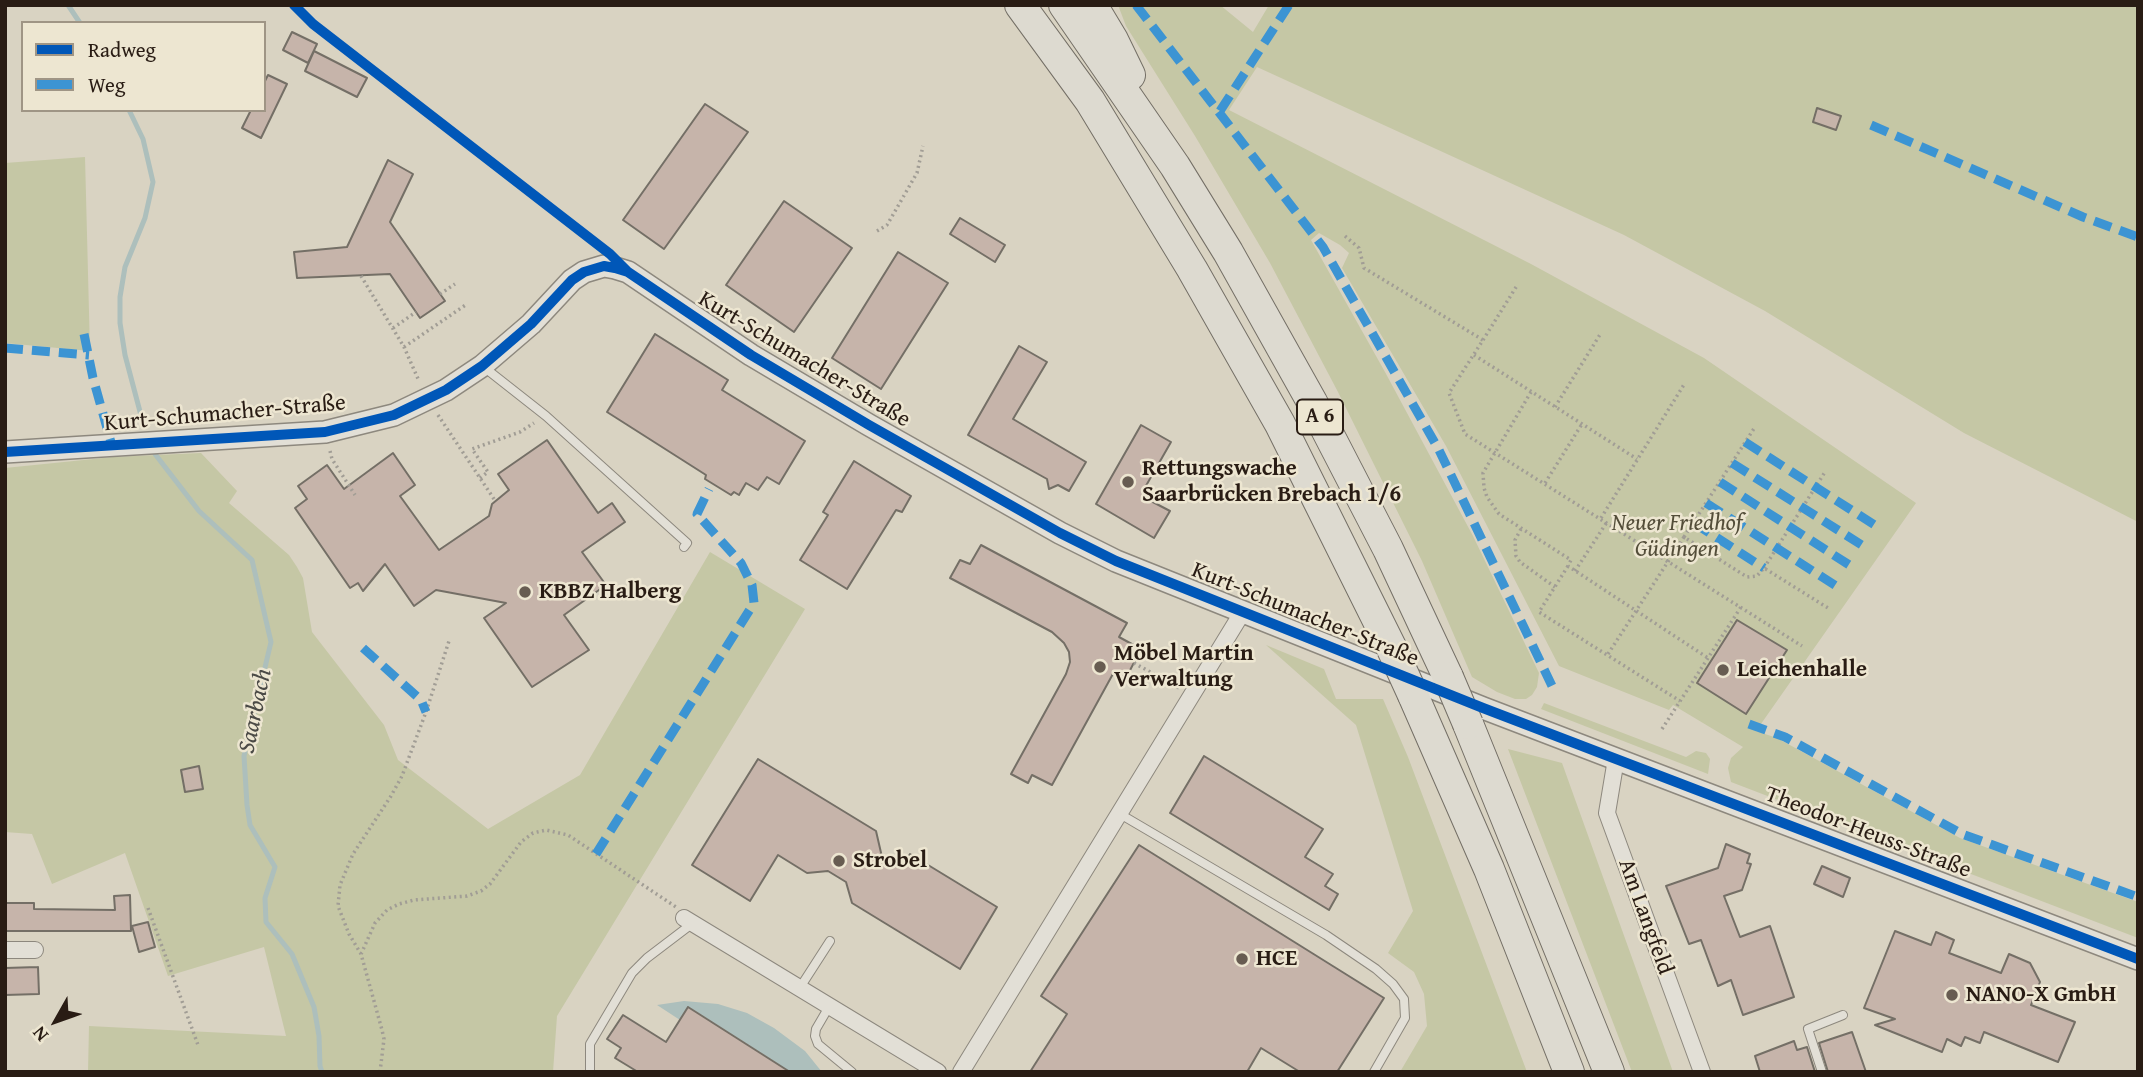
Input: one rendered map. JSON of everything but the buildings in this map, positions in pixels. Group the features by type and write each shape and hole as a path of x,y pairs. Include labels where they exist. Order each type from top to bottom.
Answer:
{"highway":[{"name":"A 6","path":"1012,5 1044,36"},
{"name":"A 6","path":"1020,5 1132,166 1280,424 1413,695 1489,869 1569,1072"},
{"name":"A 6","path":"1064,5 1175,166 1228,252 1312,402 1388,549 1468,724 1609,1072"},
{"path":"1092,5 1113,40 1175,166"}],"street":[{"name":"Kurt-Schumacher-Straße","path":"5,452 325,432 394,415 425,391 482,366 531,324 572,279 593,268 615,268 628,272 762,362 879,431 1060,533 1116,561 1583,746"},
{"name":"Kurt-Schumacher-Straße","path":"961,1072 1242,613"},
{"name":"Theodor-Heuss-Straße","path":"1583,746 2138,959"},
{"name":"Am Langfeld","path":"1616,759 1607,813 1702,1072"},
{"path":"689,920 938,1072"},
{"path":"5,950 35,950"}],"lane":[{"path":"482,366 546,415 687,543 684,547"},
{"path":"1120,814 1326,935 1393,984 1404,999 1405,1018 1374,1072"},
{"path":"590,1072 590,1044 632,972 689,920"},
{"path":"801,986 830,941"},
{"path":"830,1005 816,1029 815,1037 818,1044 852,1072"},
{"path":"1822,1072 1808,1029 1843,1015"}],"path":[{"path":"877,231 887,225 916,173 923,146"},
{"path":"1345,236 1359,247 1364,268 1483,340"},
{"path":"361,276 404,347 425,391 494,499"},
{"path":"440,294 454,284"},
{"path":"1518,284 1450,393 1465,434 1601,517 1802,646"},
{"path":"404,347 467,304"},
{"path":"393,328 416,312"},
{"path":"1555,407 1601,333"},
{"path":"1474,355 1637,459"},
{"path":"1601,517 1685,383"},
{"path":"1531,391 1483,473 1484,488 1499,514 1571,561 1539,611 1680,701"},
{"path":"480,478 488,472 472,449 520,432 546,415"},
{"path":"1545,483 1583,424"},
{"path":"1608,654 1755,427"},
{"path":"325,432 332,459 355,495"},
{"path":"1684,537 1747,577 1757,576 1825,472"},
{"path":"1575,571 1607,522"},
{"path":"1521,529 1515,540 1516,556 1520,562 1555,587"},
{"path":"1568,566 1708,658"},
{"path":"1764,568 1828,608"},
{"path":"1662,729 1741,607"},
{"path":"380,1072 384,1040 361,954 349,934 338,906 340,885 353,853 402,776 449,641"},
{"path":"1134,663 1193,697"},
{"path":"361,954 375,923 387,911 414,900 467,896 481,891 490,884 522,842 533,833 546,830 568,835 676,907 689,920"},
{"path":"148,908 198,1045"}],"green space":[{"name":"Neuer Friedhof Güdingen","path":"1118,5 1220,5 1253,32 1269,5 2138,5 2138,522 1964,433 1765,311 1624,235 1257,67 1229,110 1531,264 1704,358 1916,503 1756,731 1777,738 1960,838 2138,902 2138,938 1731,782 1728,768 1731,758 1743,747 1673,705 1669,710 1559,666 1446,446 1342,268 1349,253 1319,233 1311,240 1473,536 1539,673 1537,687 1526,699 1515,699 1497,692 1472,677 1422,561 1338,392 1270,263 1126,26"},
{"path":"85,157 90,351 5,343 5,163"},
{"path":"201,453 237,491 229,503 289,555 297,567 303,578 312,632 384,725 398,760 488,829 580,775 710,552 805,609 557,1016 553,1072 88,1072 89,1026 286,1036 264,947 168,976 125,853 52,884 32,834 5,832 5,468 113,457"},
{"path":"1266,645 1324,669 1336,699 1383,699 1408,757 1527,1072 1400,1072 1427,1026 1424,994 1414,972 1388,953 1413,911 1356,725"},
{"path":"1544,703 1686,757 1696,751 1706,753 1710,759 1708,774 1541,709"},
{"path":"1508,749 1562,763 1673,1072 1632,1072"}],"shaded area":[{"path":"684,1001 718,1004 747,1013 774,1028 805,1051 822,1072 777,1072 780,1065 689,1007 680,1020 657,1005"}],"waterway":[{"name":"Saarbach","path":"68,5 79,21"},
{"name":"Saarbach","path":"130,112 143,139 153,182 145,218 125,267 120,297 120,323 125,355 143,423"},
{"name":"Saarbach","path":"155,454 199,511 252,560 271,642 244,756 247,805 250,825 275,867 265,898 266,922 292,954 314,1007 322,1072"}],"marked path":[{"path":"1136,5 1323,247 1439,450 1553,688"},
{"path":"1220,111 1289,5"},
{"path":"1871,125 2083,217 2138,237"},
{"path":"84,334 112,446"},
{"path":"5,348 89,355"},
{"path":"1745,442 1881,529"},
{"path":"1732,463 1868,549"},
{"path":"1720,482 1854,568"},
{"path":"596,854 754,603 752,585 741,563 697,514 709,489"},
{"path":"1706,503 1841,589"},
{"path":"1694,523 1764,568"},
{"path":"363,648 421,700 426,712"},
{"path":"1749,724 1785,737 1962,834 2138,897"}],"cycle path":[{"path":"294,5 313,24 610,254 628,272"},
{"path":"5,452 325,432 394,415 446,390 482,366 531,324 572,280 584,272 604,266 615,268 628,272 751,355 869,425 1060,533 1116,561 1483,708 2138,959"}],"place":[{"name":"Rettungswache Saarbrücken Brebach 1/6","path":"1128,482"},
{"name":"KBBZ Halberg","path":"525,592"},
{"name":"Möbel Martin Verwaltung","path":"1100,667"},
{"name":"Leichenhalle","path":"1723,670"},
{"name":"Strobel","path":"839,861"},
{"name":"HCE","path":"1242,959"},
{"name":"NANO-X GmbH","path":"1952,995"}]}
